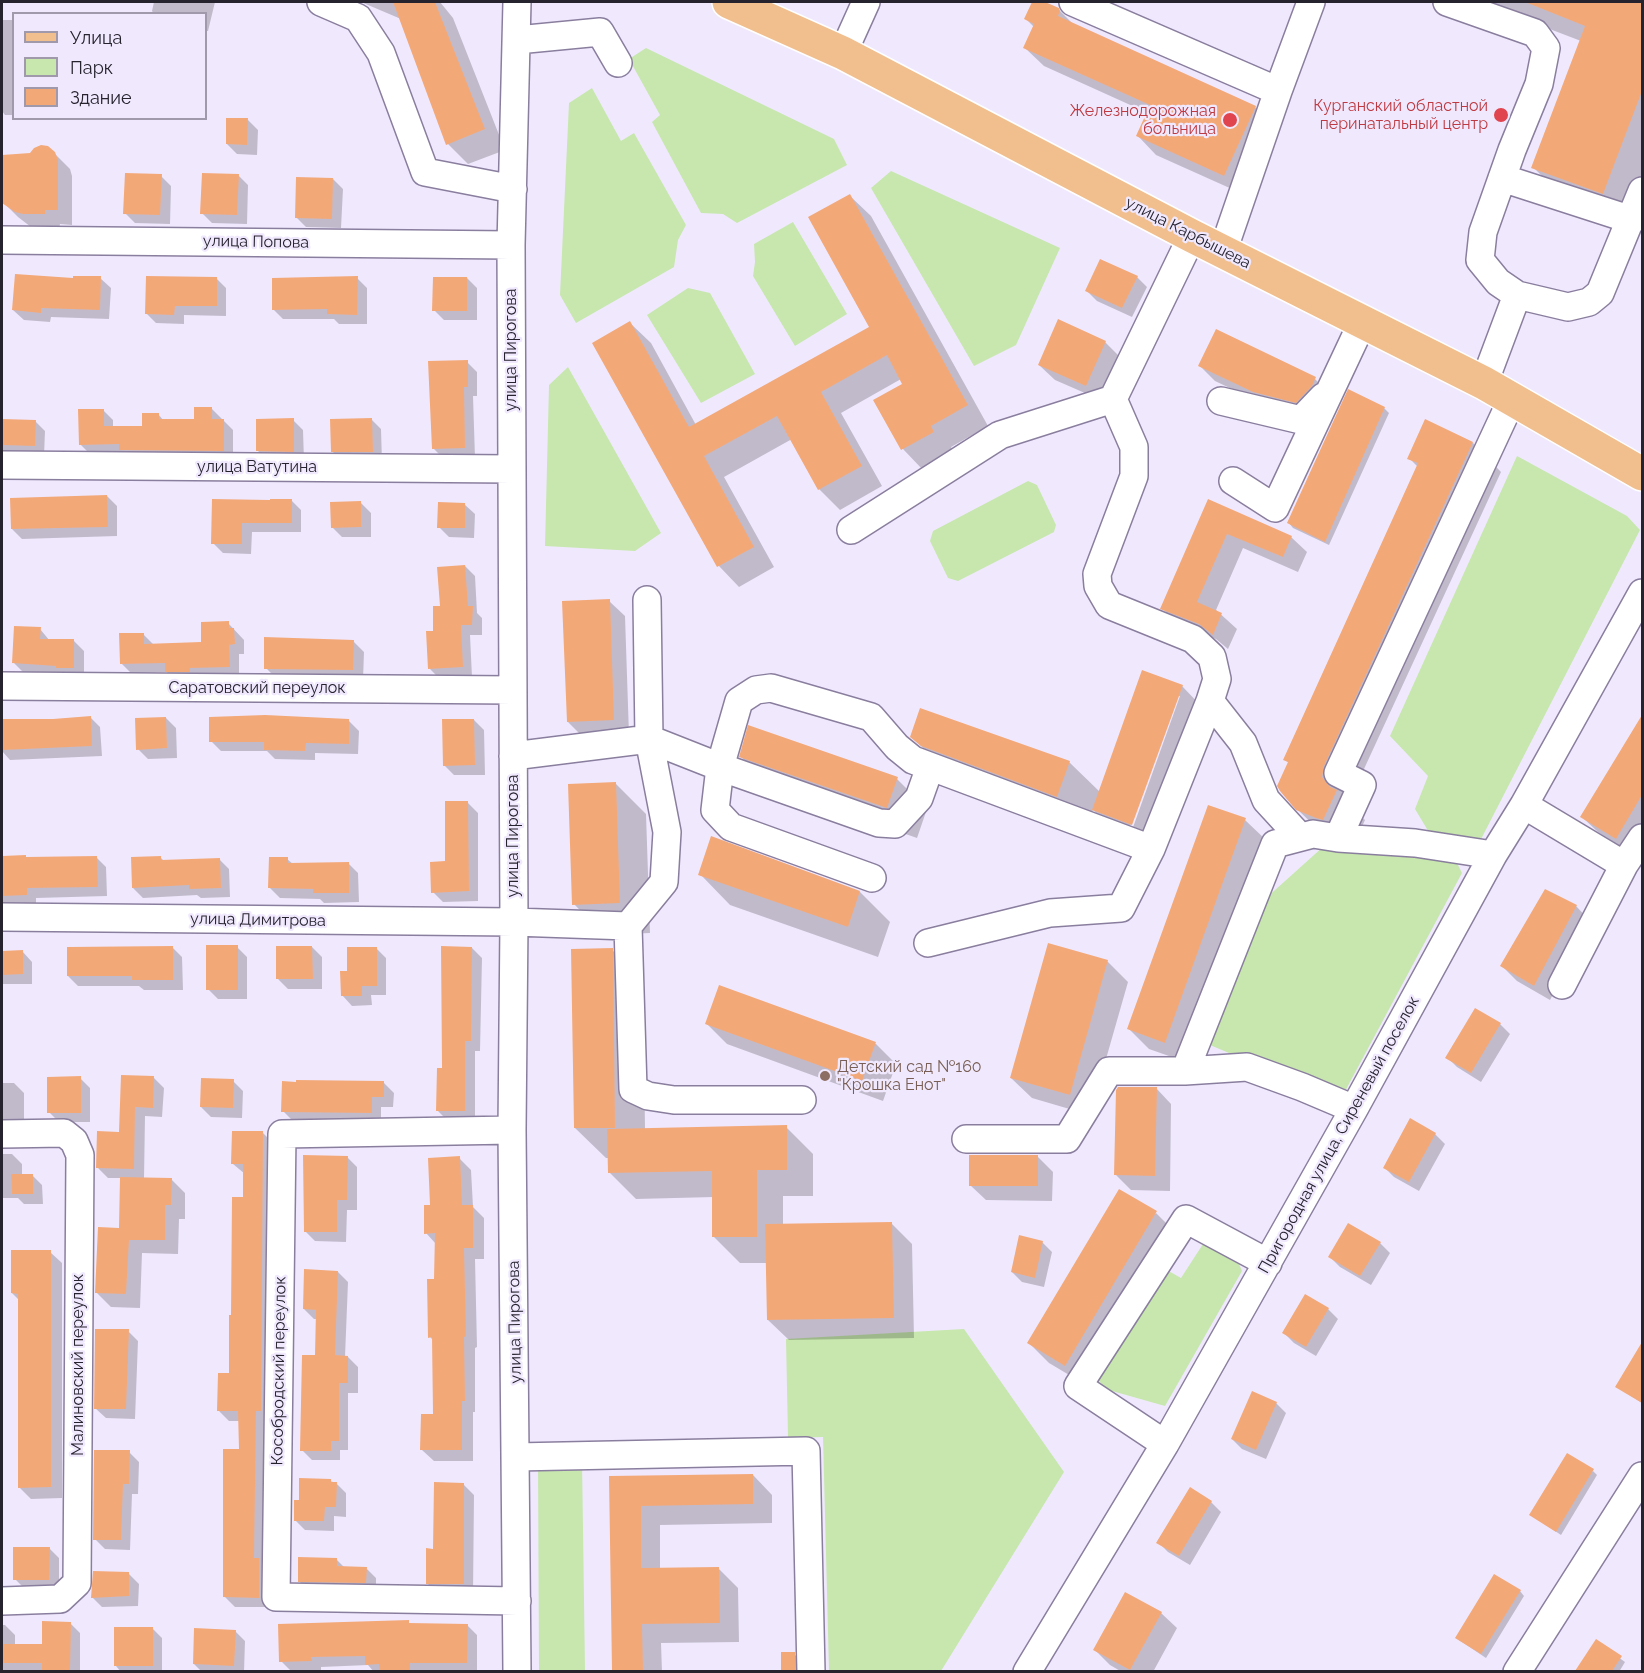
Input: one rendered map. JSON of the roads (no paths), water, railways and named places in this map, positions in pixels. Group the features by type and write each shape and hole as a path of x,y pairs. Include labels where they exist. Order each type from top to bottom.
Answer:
{"main road":[{"name":"улица Карбышева","path":"729,2 843,53 1192,236 1484,383 1642,472"}],"street":[{"path":"321,2 358,18 381,52 425,172 513,189"},
{"name":"улица Пирогова","path":"517,1671 512,1130 514,922 510,245 518,2"},
{"path":"843,53 866,2"},
{"path":"1073,2 1278,91"},
{"path":"1223,251 1311,2"},
{"path":"1447,2 1535,33 1546,48 1539,84 1483,232 1480,260 1498,282 1517,296 1568,307 1589,302 1600,293 1642,191"},
{"path":"517,40 600,32 618,63"},
{"path":"1502,178 1632,220"},
{"path":"851,530 999,435 1113,399 1192,236"},
{"name":"улица Попова","path":"2,240 510,245"},
{"path":"1484,383 1517,296"},
{"path":"1233,481 1275,508 1362,323"},
{"path":"1221,401 1301,420 1332,388"},
{"path":"928,944 1050,913 1121,908 1151,849 1210,701 1216,679 1212,657 1193,639 1109,604 1098,586 1097,574 1134,476 1134,447 1113,399"},
{"path":"1338,838 1362,785 1338,773 1512,399"},
{"name":"улица Ватутина","path":"2,465 512,469"},
{"name":"Пригородная улица, Сиреневый поселок","path":"1027,1671 1165,1444 1354,1109 1493,855 1524,805 1642,593"},
{"path":"647,600 649,739 667,832 664,882 628,926 633,1089 648,1096 674,1100 802,1100"},
{"name":"Саратовский переулок","path":"2,686 513,690"},
{"path":"872,878 731,827 715,810 720,767 739,701 756,690 771,688 871,717 897,747 913,760 1151,849"},
{"path":"1210,701 1243,743 1266,800 1300,837"},
{"path":"513,756 649,739 720,767 879,823 895,824 919,798 930,767"},
{"path":"1524,805 1624,865"},
{"path":"1185,1071 1275,844 1313,834 1415,843 1493,855"},
{"path":"1562,985 1624,865 1642,838"},
{"name":"улица Димитрова","path":"2,917 514,922 628,926"},
{"path":"966,1139 1067,1139 1109,1071 1185,1071 1247,1067 1302,1086 1354,1109"},
{"name":"Кособродский переулок","path":"512,1130 282,1134 276,1597 517,1601"},
{"name":"Малиновский переулок","path":"2,1134 64,1133 74,1141 80,1155 77,1583 60,1599 2,1601"},
{"path":"1165,1444 1078,1386 1186,1219 1268,1263"},
{"path":"516,1457 806,1451 812,1671"},
{"path":"1517,1671 1642,1476"}],"place":[{"name":"Курганский областной перинатальный центр","path":"1501,115"},
{"name":"Железнодорожная больница","path":"1230,120"},
{"name":"Детский сад №160 \"Крошка Енот\"","path":"825,1076"}]}
